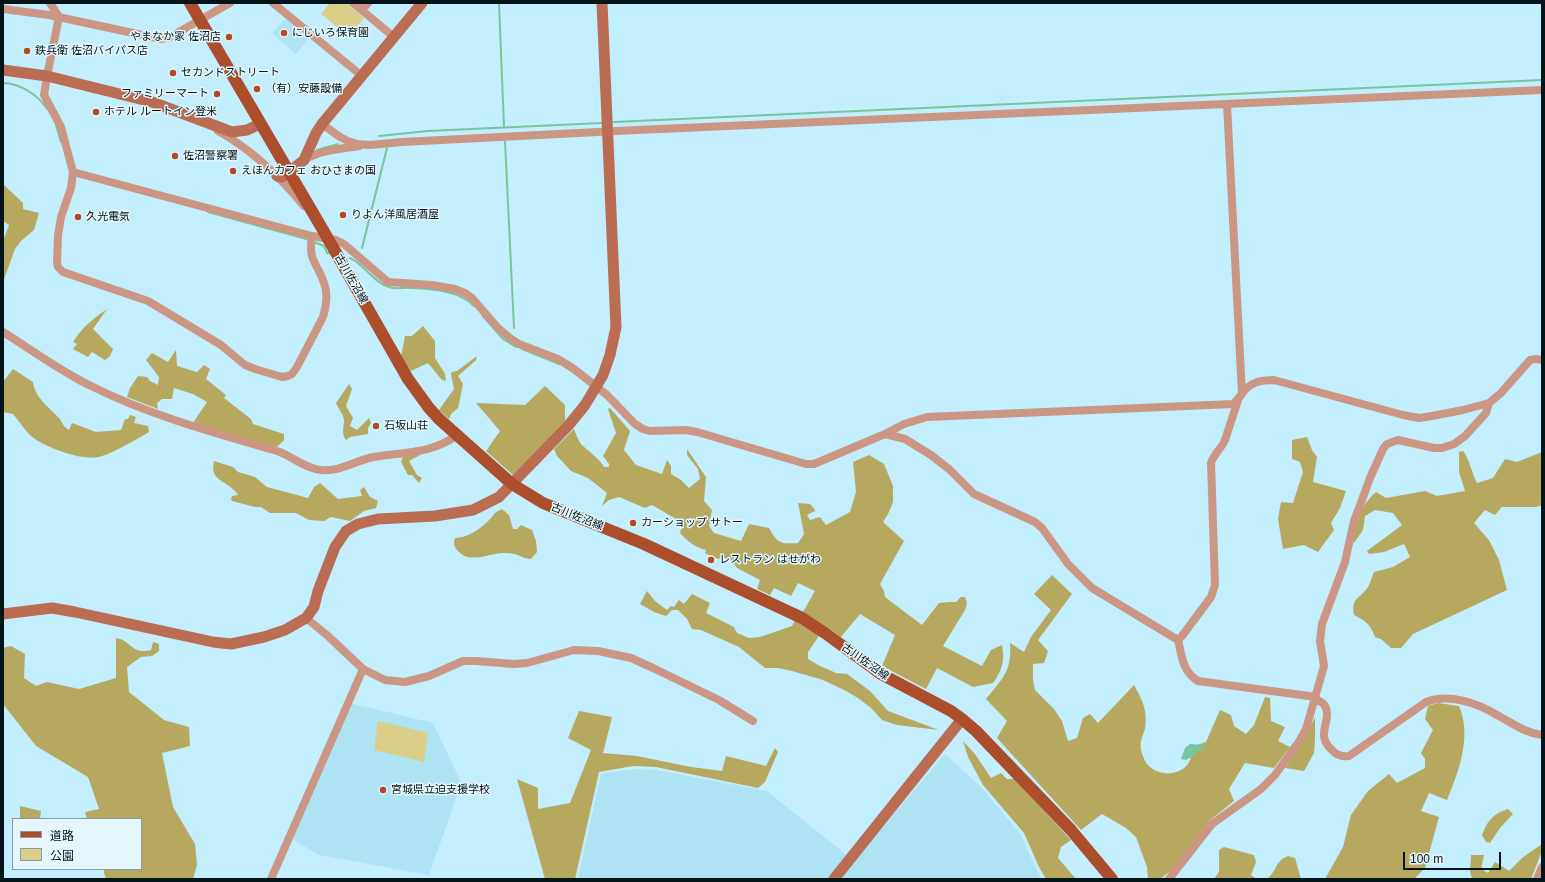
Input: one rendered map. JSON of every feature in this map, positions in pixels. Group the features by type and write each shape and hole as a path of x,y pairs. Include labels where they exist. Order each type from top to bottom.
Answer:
{"main road":[{"name":"古川佐沼線","path":"190,3 326,234 408,379 429,408 457,435 512,484 543,503 644,544 802,618 881,674 951,711 976,731 1070,830 1112,879"}],"street":[{"path":"50,3 59,17 44,95 61,127 73,175 71,188 61,217 56,253 58,267 68,274 148,300 220,345 245,365 275,376 288,376 298,367 323,317 326,303 325,285 312,258 312,239"},
{"path":"3,9 59,17 156,39 170,37 230,3"},
{"path":"273,3 362,76"},
{"path":"353,3 394,37"},
{"path":"362,10 368,3"},
{"path":"304,160 316,133 322,124 422,3"},
{"path":"3,614 52,608 213,642 231,644 253,640 285,630 306,618 314,607 318,591 335,547 346,531 358,524 378,519 435,516 473,510 499,497 512,484 568,426 596,387 603,375 610,355 616,327 609,132 602,3"},
{"path":"3,70 47,76 152,102 176,110 198,120 227,136 250,152 278,176 299,199 326,234 344,244 388,282 432,285 455,289 465,293 472,298 498,328 510,338 519,344 558,359 574,369 606,395 642,429 650,431 686,430 697,432 806,464 814,464 904,424 937,416 1233,404 1249,387 1259,380 1274,380 1403,415 1420,418 1463,410 1489,403 1501,393 1530,360 1542,360"},
{"path":"278,176 282,177 304,160 325,151 402,142 1542,90"},
{"path":"1178,640 1211,597 1215,585 1211,463 1215,454 1223,446 1226,440 1240,397 1227,104"},
{"path":"198,120 232,132 247,130 260,124"},
{"path":"322,124 348,141 370,145"},
{"path":"73,175 312,239 326,234"},
{"path":"3,332 70,375 92,386 174,420 289,455 313,469 339,469 372,457 414,453 438,445 457,435"},
{"path":"1169,879 1212,824 1261,789 1275,775 1306,729 1324,666 1320,640 1322,624 1345,562 1354,521 1370,478 1383,449 1387,444 1398,440 1434,448 1442,448 1454,444 1465,436 1486,413 1489,403"},
{"path":"884,434 904,439 931,455 974,494 1035,522 1046,534 1068,564 1092,588 1178,640 1185,668 1188,673 1198,680 1315,698 1322,702 1326,710 1325,742 1334,753 1344,757 1348,756 1426,702 1434,699 1464,701 1496,714 1527,732 1542,735"},
{"path":"3,619 32,610"},
{"path":"306,618 328,636 363,669 386,680 405,682 429,676 463,661 521,664 542,660 574,650 598,651 631,658 654,668 719,700 753,720"},
{"path":"272,879 363,669"},
{"path":"834,879 962,720"},
{"path":"1537,879 1542,866"}],"shaded area":[{"path":"287,17 310,37 296,54 272,33"},
{"path":"3,184 23,203 23,209 39,213 34,230 21,241 15,249 3,282 3,241 9,225 3,221"},
{"path":"107,309 93,329 113,349 110,356 105,360 92,352 88,357 73,349 77,344 73,342 80,332 92,320"},
{"path":"423,326 435,341 435,358 445,374 446,381 442,380 428,363 411,371 401,357 405,336 412,336"},
{"path":"176,350 177,366 197,372 204,365 210,369 206,379 226,395 224,398 251,419 253,424 284,434 284,440 276,448 193,423 207,402 193,394 174,388 172,399 162,399 157,403 158,409 127,397 130,388 138,376 147,377 150,381 158,385 159,377 146,360 152,353 168,362"},
{"path":"477,356 476,360 458,376 463,384 458,408 451,414 449,419 439,410 454,389 451,374"},
{"path":"13,369 33,382 39,398 59,418 65,428 69,430 72,423 96,432 121,430 125,419 128,419 130,415 136,417 134,423 148,426 149,432 117,450 92,458 66,453 41,443 26,431 13,414 3,412 3,382"},
{"path":"349,384 352,389 346,406 353,418 350,426 357,430 369,418 371,423 368,428 368,434 350,437 346,440 343,433 344,418 336,403"},
{"path":"545,386 565,405 565,424 513,475 486,451 500,431 476,403 525,405"},
{"path":"610,408 630,431 624,450 636,465 662,474 667,460 671,466 671,474 681,480 689,488 700,479 698,469 687,455 687,449 706,477 704,501 712,510 709,526 714,533 741,541 749,524 769,528 780,542 798,543 804,534 798,503 810,504 815,511 807,515 810,520 820,517 826,525 850,512 856,492 853,462 869,455 884,464 893,486 893,502 883,522 904,541 880,584 884,591 885,597 922,625 939,603 956,602 961,597 965,597 967,603 965,610 943,646 982,666 991,650 1002,645 1002,665 999,674 993,683 973,687 937,668 926,689 882,666 895,635 860,614 841,637 803,612 815,591 798,583 791,596 774,588 770,595 757,589 760,580 737,568 732,561 722,557 718,559 705,553 706,550 689,542 680,533 683,523 652,505 645,508 619,497 609,500 602,506 607,493 588,478 571,471 557,456 554,449 574,429 581,444 597,458 604,467 609,467 609,464 603,456 616,433 608,409"},
{"path":"1307,437 1312,450 1317,457 1313,482 1346,491 1340,508 1331,523 1334,530 1318,552 1304,545 1283,549 1278,519 1281,502 1293,503 1303,472 1300,462 1292,459 1292,440"},
{"path":"1463,451 1477,483 1493,478 1505,459 1517,462 1542,452 1542,505 1536,507 1502,507 1495,515 1485,510 1474,523 1489,540 1499,560 1507,590 1413,634 1401,648 1391,648 1381,639 1375,637 1367,623 1354,615 1353,609 1356,599 1368,587 1374,572 1393,567 1410,557 1404,544 1384,552 1369,554 1367,551 1402,525 1393,513 1375,510 1365,516 1363,530 1354,543 1355,529 1359,515 1367,502 1376,492 1386,498 1425,491 1437,496 1465,491 1459,472 1459,452"},
{"path":"422,454 409,461 417,475 422,478 419,483 412,475 408,475 401,462 403,457"},
{"path":"214,461 233,467 238,472 255,477 267,487 308,498 314,487 320,483 338,499 362,496 360,490 364,487 370,497 378,501 376,508 364,511 350,521 331,517 324,521 309,520 296,513 270,513 261,507 255,507 232,501 232,496 238,495 233,489 216,476 213,468"},
{"path":"502,509 509,515 513,529 517,529 521,525 532,530 536,541 537,552 531,559 506,553 498,553 475,558 464,555 456,549 454,545 455,538 460,538 479,529 495,513"},
{"path":"1052,575 1072,594 1038,640 1048,651 1044,663 1033,664 1033,680 1035,690 1054,709 1062,721 1068,741 1077,738 1083,718 1090,714 1098,723 1134,685 1142,700 1146,716 1145,729 1140,745 1142,753 1147,764 1151,768 1162,773 1173,773 1179,771 1188,764 1194,746 1206,742 1220,710 1231,715 1234,726 1246,734 1254,725 1265,697 1270,698 1271,721 1285,727 1278,741 1290,747 1274,768 1245,763 1229,789 1234,801 1209,821 1178,864 1160,879 1148,879 1147,867 1136,837 1126,828 1102,814 1081,830 997,738 1007,721 986,699 1002,679 1008,667 1010,643 1024,652 1031,637 1051,610 1034,594"},
{"path":"647,591 655,601 667,610 671,606 674,607 679,600 684,604 692,594 710,603 706,613 734,627 737,633 749,638 760,637 792,626 795,620 819,636 808,652 808,659 836,673 847,674 870,691 888,711 939,730 897,725 882,720 871,708 858,698 823,680 778,668 765,668 739,647 701,630 692,629 687,619 678,610 672,610 666,616 654,612 640,604"},
{"path":"116,638 125,641 139,651 151,650 153,642 159,644 159,651 152,656 141,657 127,667 129,692 164,720 189,727 190,746 162,753 173,807 195,844 197,865 193,879 106,879 104,870 142,870 142,818 87,818 85,812 99,809 88,777 36,746 3,704 3,648 11,646 25,654 24,678 36,686 47,682 79,689 116,678"},
{"name":"宮城県立迫支援学校","path":"350,703 433,723 454,767 461,784 429,875 319,855 293,839"},
{"path":"1438,703 1459,706 1463,717 1464,741 1456,777 1447,800 1429,793 1421,811 1439,817 1425,868 1414,879 1325,879 1343,847 1351,815 1368,791 1389,774 1397,783 1425,768 1425,759 1421,753 1433,730 1425,719 1428,706"},
{"path":"579,711 612,717 603,753 637,756 691,767 722,771 726,756 766,766 775,748 778,752 765,782 758,788 656,767 633,766 599,772 575,879 545,879 517,779 538,788 538,809 570,803 591,750 568,738"},
{"path":"1315,717 1314,753 1304,771 1285,768 1303,742"},
{"path":"963,741 975,754 991,778 1001,773 1007,779 1015,779 1071,840 1061,847 1058,858 1076,879 1046,879 1024,833 983,785 968,757"},
{"path":"1190,744 1203,745 1204,749 1197,751 1195,755 1186,760 1181,759 1185,748"},
{"path":"945,754 982,788 1020,834 1042,879 578,879 601,774 634,769 657,770 767,791 854,861"},
{"path":"20,806 41,811 40,818 20,818"},
{"path":"1508,809 1513,814 1500,828 1490,843 1486,842 1482,835 1486,825 1495,815"},
{"path":"1542,844 1542,851 1531,879 1472,879 1470,871 1471,855 1484,855 1481,869 1488,873 1495,862 1509,871 1522,858"},
{"path":"1224,847 1254,855 1256,862 1251,875 1257,879 1214,879 1219,872 1219,850"},
{"path":"1288,856 1295,858 1301,879 1267,879 1273,873 1278,863"}],"green space":[{"path":"330,3 346,3 364,18 348,36 321,14"},
{"path":"378,721 428,733 424,762 374,750"}],"waterway":[{"path":"499,3 504,127"},
{"path":"614,122 1542,80"},
{"path":"3,83 16,85 28,91 39,99 47,109"},
{"path":"379,136 428,131 602,123"},
{"path":"56,125 61,142"},
{"path":"505,141 514,328"},
{"path":"317,150 338,144"},
{"path":"362,248 387,148"},
{"path":"208,212 310,240"},
{"path":"314,242 324,246 327,253 329,253"},
{"path":"350,258 360,264 383,285 394,288 444,291 461,297 474,306"},
{"path":"482,315 503,339 516,347"},
{"path":"522,349 559,364"}],"place":[{"name":"にじいろ保育園","path":"284,33"},
{"name":"やまなか家 佐沼店","path":"229,37"},
{"name":"鉄兵衛 佐沼バイパス店","path":"27,51"},
{"name":"セカンドストリート","path":"173,73"},
{"name":"（有）安藤設備","path":"257,89"},
{"name":"ファミリーマート","path":"217,94"},
{"name":"ホテル ルートイン登米","path":"96,112"},
{"name":"佐沼警察署","path":"175,156"},
{"name":"えほんカフェ おひさまの国","path":"233,171"},
{"name":"りよん洋風居酒屋","path":"343,215"},
{"name":"久光電気","path":"78,217"},
{"name":"石坂山荘","path":"376,426"},
{"name":"カーショップ サトー","path":"633,523"},
{"name":"レストラン はせがわ","path":"711,560"},
{"name":"宮城県立迫支援学校","path":"383,790"}]}
